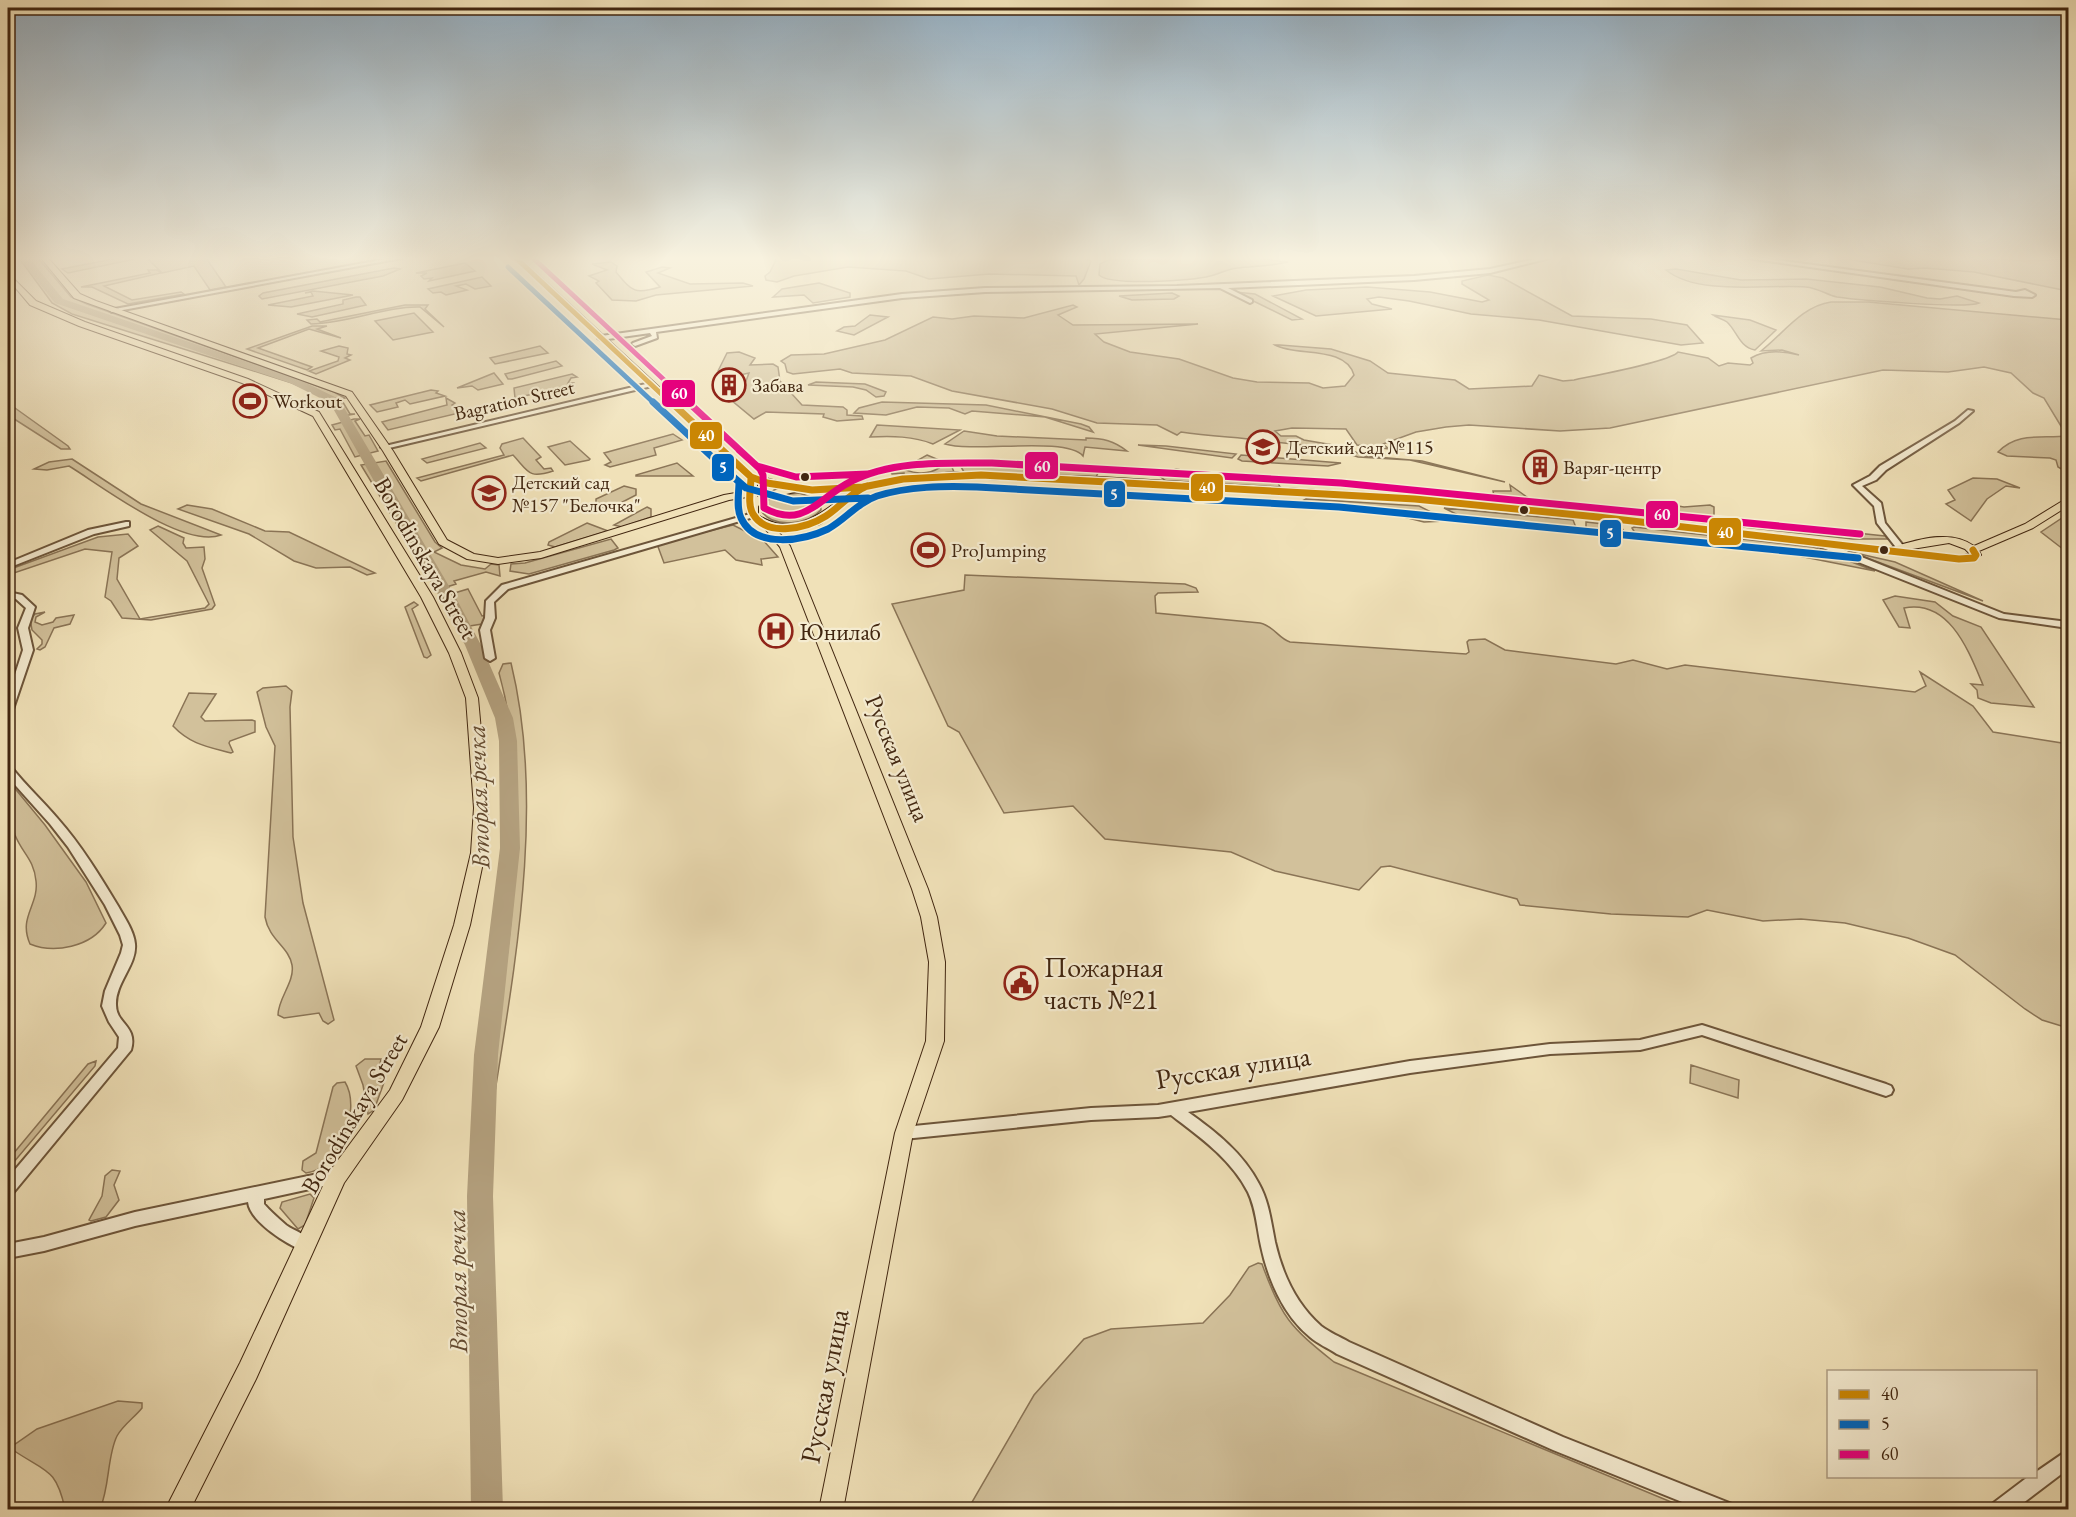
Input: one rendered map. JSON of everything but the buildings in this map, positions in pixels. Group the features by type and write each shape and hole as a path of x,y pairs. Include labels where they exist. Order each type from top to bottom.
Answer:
{"main road":[{"name":"Borodinskaya Street","path":"96,329 252,384 316,414 414,574 456,653 472,698 478,763 481,808 478,853 471,891 462,926 423,1042 396,1095 337,1177 248,1371 177,1509"},
{"name":"Borodinskaya Street","path":"165,329 349,394 385,447 443,542 460,553 487,560 510,560 541,555 728,497 753,493"},
{"path":"591,329 751,477 795,489 862,488 897,480 958,475 1100,480 1449,502 1896,549 1966,559 1974,558 1976,555 1973,550 1954,541 1943,540 1896,549"},
{"path":"751,477 753,511 767,525 789,527 810,524"},
{"path":"785,546 798,531 826,516 832,508 862,488"},
{"path":"753,511 765,496 795,489"},
{"path":"812,490 827,496 832,502 832,508"},
{"path":"1973,550 2029,526 2068,502"},
{"name":"Русская улица","path":"767,525 785,546 903,845 934,937 938,998 935,1041 904,1133 831,1509"}],"street":[{"path":"601,338 668,329"},
{"path":"635,344 652,340 655,337 652,331"},
{"name":"Bagration Street","path":"385,447 650,385"},
{"path":"1896,549 1881,523 1878,505 1857,485 1873,478 1882,468 1956,423 1970,411"},
{"path":"490,658 484,630 489,618 490,601 505,587 753,511"},
{"path":"8,566 91,532 126,524"},
{"path":"1816,542 2002,616 2068,625"},
{"path":"8,595 19,597 31,607 24,625 28,650 8,709"},
{"path":"8,770 66,838 123,926 129,945 109,1003 111,1016 127,1036 128,1041 124,1050 8,1188"},
{"name":"Русская улица","path":"904,1133 1174,1108 1410,1066 1570,1049 1640,1046 1702,1030 1886,1090"},
{"path":"1174,1108 1239,1164 1252,1183 1263,1211 1269,1249 1283,1287 1298,1313 1315,1331 1342,1348 1559,1444 1726,1509"},
{"path":"8,1251 135,1220 337,1177"},
{"path":"256,1196 256,1206 272,1224 286,1235 306,1245"},
{"path":"1998,1509 2068,1460"}],"shaded area":[{"path":"119,329 157,329 334,392 345,398 341,399 350,414 355,414 343,416 324,397 292,383"},
{"path":"304,329 318,329 341,338 309,329 258,348 312,367 307,370 247,349"},
{"path":"382,329 430,329 433,332 393,340"},
{"path":"841,329 866,329 854,335 837,331"},
{"path":"908,329 1149,329 1095,334 1104,342 1130,352 1179,359 1233,378 1257,382 1309,383 1323,388 1345,386 1354,375 1341,359 1331,355 1284,349 1275,345 1280,345 1331,349 1370,361 1388,373 1455,380 1469,389 1532,386 1539,375 1563,381 1574,380 1661,360 1678,352 1708,358 1719,366 1728,363 1750,365 1753,363 1751,358 1769,352 1799,355 1782,350 1761,351 1786,329 2068,329 2068,473 2058,467 2056,460 2050,458 2007,456 1998,452 2006,445 2022,438 2067,436 2044,398 2033,393 2011,373 1984,367 1948,372 1883,370 1610,428 1560,431 1469,425 1446,427 1416,432 1383,444 1389,449 1357,445 1346,429 1292,428 1275,431 1281,436 1296,436 1304,440 1339,446 1366,456 1422,461 1505,482 1410,460 1358,457 1330,448 1265,441 1271,442 1270,445 1258,444 1259,440 1181,432 1177,435 1157,425 1097,423 1052,409 952,391 911,376 852,373 840,369 793,374 787,372 785,364 781,361 791,355 824,354 885,340"},
{"path":"1589,329 1690,329 1703,343 1681,345"},
{"path":"1732,329 1776,330 1755,350 1745,346"},
{"path":"339,346 348,348 347,354 351,355 345,358 350,360 316,374 309,371 338,361 339,357 321,351"},
{"path":"540,346 548,353 495,364 490,358"},
{"path":"739,352 755,358 750,365 773,364 778,367 780,381 802,405 843,407 847,410 847,415 862,416 863,419 837,421 823,417 824,414 766,412 754,419 725,395 746,381 749,373 726,378 718,371 727,353"},
{"path":"556,361 562,366 512,379 508,379 505,374"},
{"path":"494,373 503,384 478,390 472,386 457,388"},
{"path":"572,374 577,377 571,378 568,383 573,383 569,386 515,398 514,388"},
{"path":"816,382 865,384 886,392 884,396 876,397 866,390 853,387 808,385"},
{"path":"431,390 438,391 436,393 445,396 410,404 405,400 396,403 398,407 377,412 370,405"},
{"path":"446,398 455,403 452,405 463,412 388,430 382,422 447,405"},
{"path":"882,402 986,405 1081,424 1089,427 1093,432 1045,417 972,411 965,414 949,408 917,407 886,415 854,413 859,408"},
{"path":"8,403 70,449 61,449 8,415"},
{"path":"360,419 355,421 365,436 369,435 378,451 355,457 340,429 335,430 332,425"},
{"path":"877,425 960,430 933,444 902,437 870,437"},
{"path":"964,431 997,436 1098,439 1113,442 1127,451 1085,447 1083,456 1073,450 1058,447 976,447 945,444"},
{"path":"673,434 682,440 654,448 656,455 610,467 605,465 611,462 604,453"},
{"path":"523,438 541,457 536,460 544,469 551,468 553,471 534,474 526,470 513,455 421,481 417,478 504,455 500,448 502,444"},
{"path":"570,441 590,459 565,465 548,447"},
{"path":"480,443 486,448 427,463 422,459"},
{"path":"1138,445 1166,446 1236,454 1232,458"},
{"path":"927,455 951,465 954,472 904,476 904,473 892,474 888,467 892,465 921,473 939,468 918,460"},
{"path":"1241,455 1341,463 1328,466 1242,461 1238,459"},
{"path":"72,459 141,504 221,535 205,537 165,525 69,466 47,470 34,469 49,462"},
{"path":"386,461 435,542 442,548 434,552 461,565 485,569 491,564 499,565 500,576 486,572 454,581 456,584 437,590 361,465"},
{"path":"677,463 693,476 636,476 636,475"},
{"path":"1011,466 1098,473 1096,477 964,472 961,467"},
{"path":"1176,469 1221,477 1277,481 1280,487 1166,481 1158,475"},
{"path":"1973,478 1997,479 2020,488 2006,486 1987,499 1971,521 1946,504 1955,500 1948,490"},
{"path":"1510,485 1531,500 1574,504 1593,511 1495,501 1493,491 1511,491"},
{"path":"624,486 636,489 636,495 611,508 596,507 596,499"},
{"path":"799,493 820,500 821,510 808,519 792,523 775,521 762,512 763,506 770,499"},
{"path":"1306,499 1419,506 1443,518 1444,521 1424,522 1384,512 1308,506 1300,502"},
{"path":"187,505 212,509 265,531 289,532 375,573 367,575 350,567 316,568 294,561 249,534 178,509"},
{"path":"1672,505 1684,507 1710,505 1714,507 1714,518 1885,536 1888,539 1853,539 1623,514 1655,514 1674,507"},
{"path":"647,507 651,509 651,517 622,527 614,525"},
{"path":"1444,508 1573,520 1577,530 1464,518"},
{"path":"2068,514 2066,544 2068,553 2041,532"},
{"path":"1586,522 1621,526 1626,536 1590,533 1586,531"},
{"path":"587,523 608,531 555,547 548,545 549,542"},
{"path":"733,525 763,540 778,557 761,559 762,565 736,560 725,550 664,563 657,544"},
{"path":"158,526 184,538 183,543 186,548 204,547 205,559 202,568 215,605 212,609 151,620 122,618 111,601 105,597 112,552 85,549 8,575 8,570 98,537 128,534 138,546 119,558 117,579 140,619 205,608 209,604 187,561 150,530"},
{"path":"1632,528 1813,547 1875,571 1794,555 1638,538"},
{"path":"611,539 618,548 529,574 510,571 511,564 525,563"},
{"path":"1851,552 1895,562 1983,601"},
{"path":"965,575 1185,584 1196,588 1198,592 1158,593 1155,596 1156,613 1260,623 1290,642 1466,654 1469,652 1467,642 1469,640 1485,639 1505,650 1616,664 1633,660 1667,669 1685,665 1915,692 1926,686 1920,672 1973,706 1993,732 2068,744 2068,1028 2042,1020 1955,955 1908,938 1845,923 1801,919 1763,921 1707,910 1688,917 1611,914 1520,905 1517,899 1390,866 1381,867 1359,890 1275,871 1231,852 1105,839 1073,806 1004,813 959,732 948,726 892,604 964,590"},
{"path":"468,589 482,616 487,615 482,624 457,628 441,597"},
{"path":"1895,596 1935,602 1953,616 1981,627 2034,707 1991,703 1978,698 1977,690 1971,684 1983,685 1956,631 1934,612 1920,607 1904,608 1910,628 1899,627 1883,600"},
{"path":"414,602 418,605 412,609 431,655 427,658 424,657 405,607"},
{"path":"45,612 36,617 35,622 42,625 53,622 56,618 74,615 70,624 54,628 45,647 40,650 37,649 42,644 42,640 32,630 30,619 35,614"},
{"path":"511,663 521,716 526,770 524,880 511,991 494,1098 489,1096 509,937 517,830 516,777 510,725 499,673 503,664"},
{"path":"286,686 292,691 290,707 293,837 303,903 334,1020 328,1024 323,1021 319,1013 284,1018 278,1015 291,978 292,965 287,953 270,932 265,917 275,746 266,727 257,692 263,688"},
{"path":"189,693 216,694 201,717 205,721 252,720 255,721 255,732 230,741 233,752 231,753 200,744 187,737 173,726"},
{"path":"8,780 45,825 86,882 106,923 91,938 82,943 61,948 30,944 26,926 35,897 35,873 13,828 9,808"},
{"path":"365,1059 381,1059 379,1070 386,1077 374,1110 368,1114 363,1085 356,1066"},
{"path":"96,1061 95,1066 8,1169 8,1160 88,1064"},
{"path":"1691,1065 1739,1080 1738,1098 1690,1083"},
{"path":"345,1082 350,1094 351,1107 344,1136 328,1161 318,1169 306,1173 302,1170 303,1161 316,1153 333,1087 337,1083"},
{"path":"112,1170 120,1171 114,1185 119,1200 106,1217 91,1221 89,1220 102,1196 105,1176"},
{"path":"310,1194 314,1198 305,1225 298,1229 280,1208 282,1202"},
{"path":"1258,1263 1262,1264 1275,1297 1289,1320 1297,1330 1334,1362 1688,1509 968,1509 1034,1395 1084,1339 1111,1329 1203,1323 1230,1295 1249,1267"},
{"path":"118,1401 142,1403 142,1408 117,1436 100,1509 65,1509 58,1485 53,1478 41,1467 13,1450 14,1445 37,1429"}],"waterway":[{"name":"Вторая речка","path":"141,329 294,381 335,401 448,598 473,645 504,718 508,741 510,848 486,1055 480,1196 487,1510"}],"transit line":[{"name":"5","path":"574,329 739,482 741,519 748,529 770,538 795,539 819,533 862,503 878,496 920,488 991,487 1339,507 1858,558"},
{"name":"40","path":"592,329 751,477 767,483 812,490 863,487 903,479 981,475 1415,499 1598,517 1959,559 1974,558 1976,555 1973,550"},
{"name":"60","path":"609,329 760,469 763,475 764,508 777,515 803,513 819,506 849,482 879,471 935,463 992,463 1341,483 1860,534"},
{"name":"60","path":"739,450 757,466 796,477 868,474"},
{"name":"40","path":"730,458 751,477 751,510 759,521 767,526 788,528 809,524 826,516 855,492 867,486"},
{"name":"5","path":"723,468 746,488 793,501 868,498"}],"place":[{"name":"Забава","path":"729,385"},
{"name":"Workout","path":"250,401"},
{"name":"Детский сад №115","path":"1263,447"},
{"name":"Варяг-центр","path":"1540,467"},
{"name":"Детский сад №157 \"Белочка\"","path":"489,493"},
{"name":"ProJumping","path":"928,550"},
{"name":"Юнилаб","path":"776,631"},
{"name":"Пожарная часть №21","path":"1021,983"}]}
